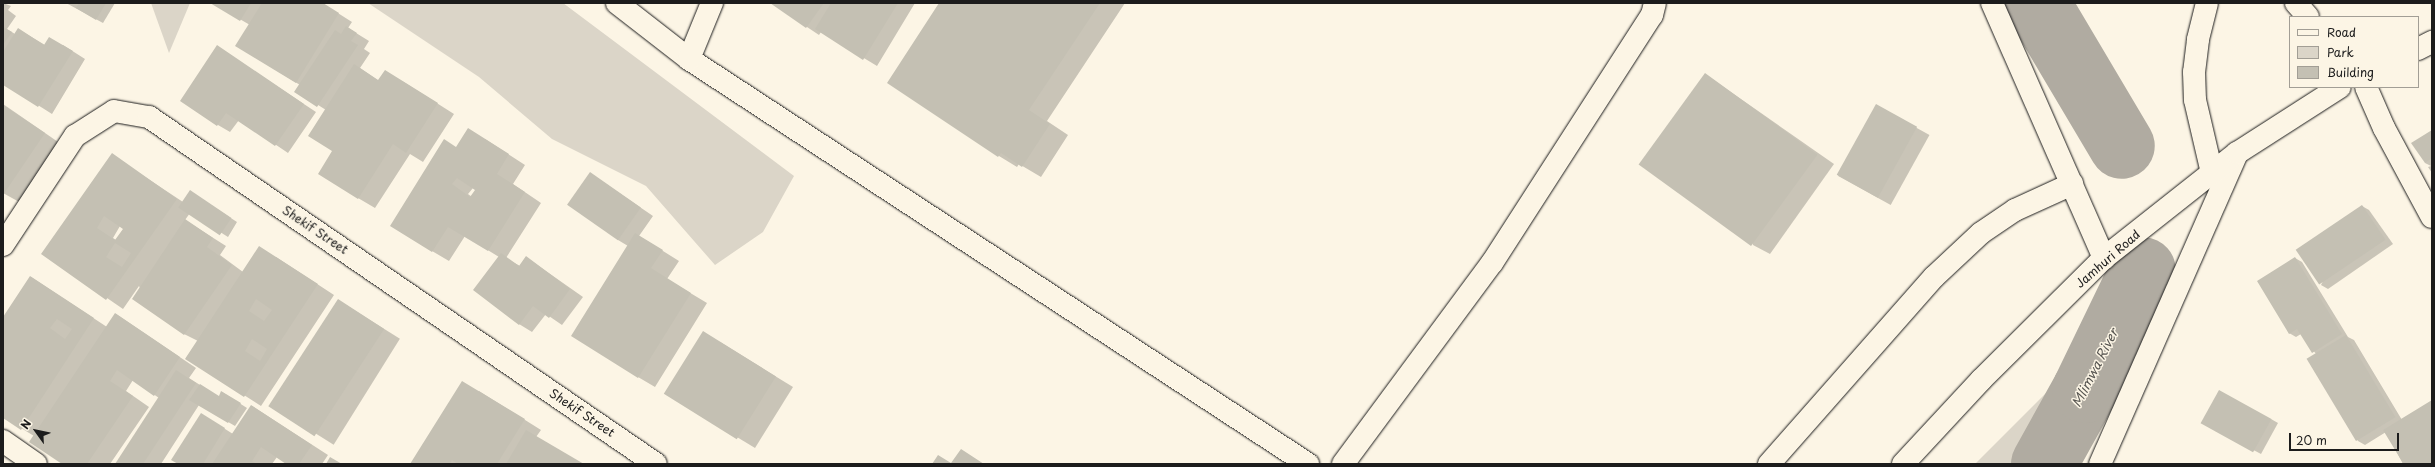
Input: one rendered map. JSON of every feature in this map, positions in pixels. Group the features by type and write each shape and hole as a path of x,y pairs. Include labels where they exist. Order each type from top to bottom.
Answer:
{"street":[{"path":"617,3 689,59 1308,464"},
{"path":"689,59 712,3"},
{"path":"1343,464 1492,263 1652,15 1655,3"},
{"path":"1992,3 2104,258"},
{"path":"2207,3 2198,40 2194,72 2196,100 2212,173"},
{"path":"2296,3 2307,16"},
{"path":"2419,48 2432,42"},
{"name":"Jamhuri Road","path":"1903,464 1981,380 2104,258 2238,153 2338,88"},
{"path":"2366,88 2384,128 2432,217"},
{"name":"Shekif Street","path":"3,245 75,136 114,111 149,116 656,464"},
{"path":"2100,464 2238,153"},
{"path":"1769,464 1934,277 1981,233 2015,210 2072,184"},
{"path":"3,442 36,464"}],"green space":[{"path":"151,3 190,3 169,53"},
{"path":"368,3 563,3 794,176 763,232 715,265 646,186 552,139 479,77"},
{"path":"2134,320 2107,384 2061,464 1975,464 2049,390"}],"building":[{"path":"79,3 106,3 96,20 76,8"},
{"path":"210,3 251,3 240,21"},
{"path":"262,3 323,3 339,13 296,83 235,46"},
{"path":"770,3 824,3 806,28"},
{"path":"831,3 898,3 863,60 815,29"},
{"path":"939,3 1100,3 1029,110 1050,124 1022,167 1001,153 998,157 887,83"},
{"path":"346,26 357,33 351,41 358,45 317,107 294,92 335,30 341,34"},
{"path":"3,27 12,32 3,45"},
{"path":"18,28 44,45 49,37 73,51 38,107 3,85 3,52"},
{"path":"217,45 304,104 275,146 226,113 217,126 180,101"},
{"path":"354,64 378,80 385,70 438,103 406,153 393,144 358,199 318,174 332,151 308,136"},
{"path":"1705,73 1817,155 1751,246 1639,164"},
{"path":"1876,104 1917,127 1878,198 1837,175"},
{"path":"3,105 45,133 3,195"},
{"path":"468,128 509,154 497,174 525,192 488,251 448,227 432,252 390,226 444,139 456,147","holes":["457,178 475,190 470,197 452,184"]},
{"path":"2432,130 2432,158 2425,163 2411,143"},
{"path":"112,153 177,199 106,300 41,254","holes":["104,216 123,229 115,240 97,228","115,243 131,253 122,267 106,257"]},
{"path":"590,172 641,208 618,240 567,205"},
{"path":"190,190 231,218 220,235 178,207"},
{"path":"2362,205 2385,240 2319,285 2296,250"},
{"path":"185,219 213,238 207,247 232,265 184,335 132,299"},
{"path":"635,233 663,250 651,268 691,293 638,378 571,336"},
{"path":"259,246 318,284 244,397 185,359","holes":["256,299 272,310 264,321 249,311","252,339 267,349 260,361 245,351"]},
{"path":"501,253 519,266 526,256 570,289 549,318 533,306 519,325 473,290"},
{"path":"2295,257 2342,334 2312,353 2297,329 2289,334 2257,281"},
{"path":"30,276 94,318 21,430 3,418 3,317","holes":["57,319 72,329 65,339 50,328"]},
{"path":"338,299 384,329 314,436 268,406"},
{"path":"115,313 180,357 154,396 117,370 110,381 133,396 87,464 62,464 29,442"},
{"path":"703,331 776,377 737,439 664,394"},
{"path":"2346,335 2395,417 2356,441 2307,359"},
{"path":"176,370 196,383 143,464 115,464"},
{"path":"462,381 525,419 497,464 458,464 452,460 450,464 410,464"},
{"path":"200,384 219,396 221,391 241,403 228,423 189,400"},
{"path":"2219,390 2271,419 2253,452 2201,423"},
{"path":"2432,400 2432,464 2401,464 2403,463 2383,430"},
{"path":"251,405 312,445 299,464 286,464 261,447 252,461 257,464 212,464"},
{"path":"201,413 225,428 203,464 178,464 171,460"},
{"path":"526,430 584,464 506,464"},
{"path":"961,449 984,464 932,464 938,455 951,463"},
{"path":"330,457 342,464 326,464"}],"waterway":[{"name":"Mlimwa River","path":"2037,3 2122,146"},
{"name":"Mlimwa River","path":"2044,464 2085,390 2143,270"}]}
